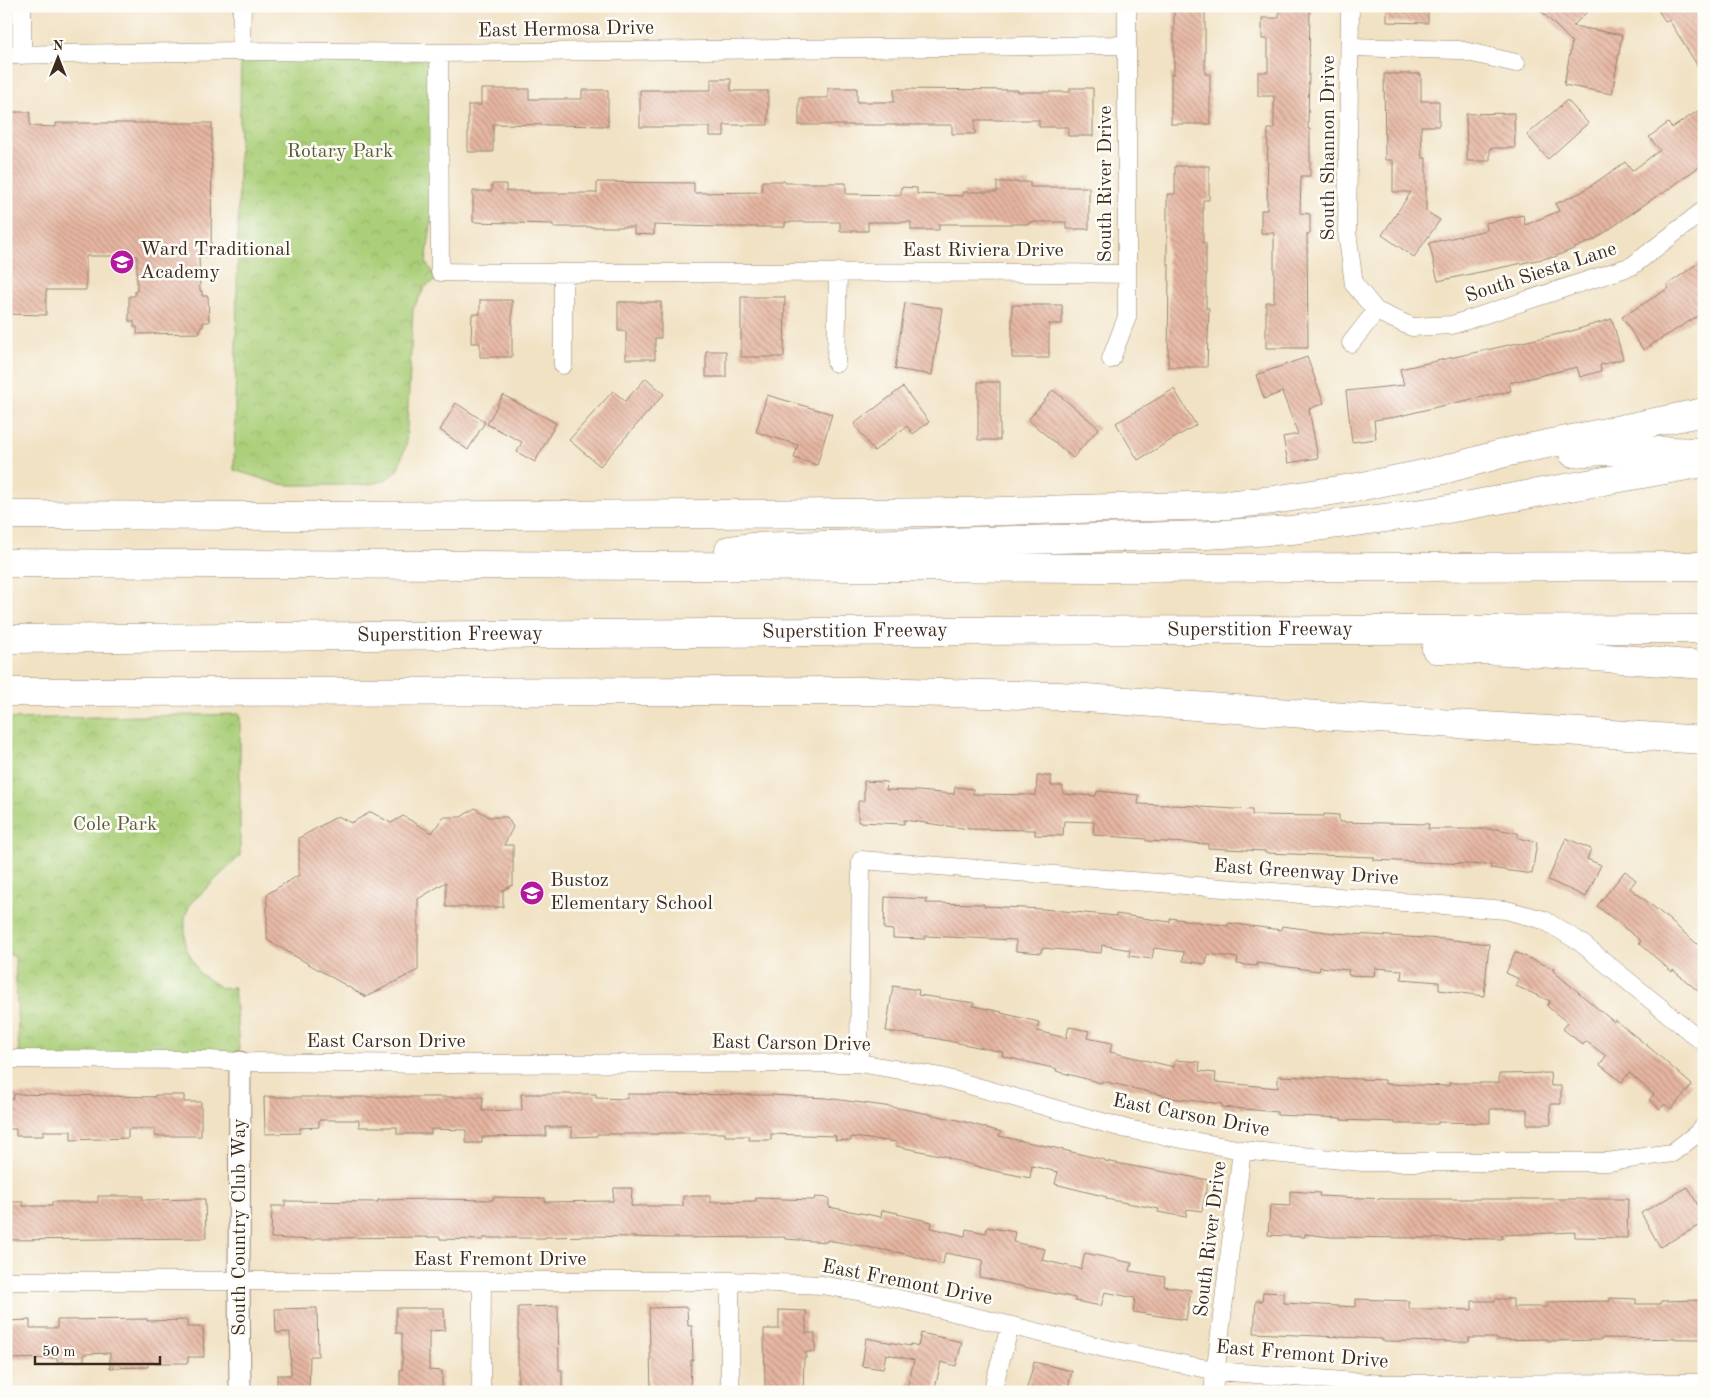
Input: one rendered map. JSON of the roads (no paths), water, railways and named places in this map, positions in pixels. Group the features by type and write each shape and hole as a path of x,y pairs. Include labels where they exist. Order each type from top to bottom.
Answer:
{"highway":[{"path":"1443,470 1508,452 1704,412"},
{"path":"6,515 964,512 1226,505 1319,494 1443,470 1598,451 1704,452"},
{"path":"614,565 751,547 1206,535 1291,530 1378,520 1704,463"},
{"path":"6,563 1100,568 1704,566"},
{"name":"Superstition Freeway","path":"6,639 943,631 1704,629"},
{"path":"943,631 1255,648 1467,649 1704,665"},
{"path":"6,692 868,691 992,694 1068,697 1704,740"}],"street":[{"path":"14,55 22,6"},
{"path":"242,6 242,51"},
{"name":"South River Drive","path":"1111,359 1127,317 1128,6"},
{"name":"South Shannon Drive","path":"1350,6 1346,232 1354,284 1376,311"},
{"name":"East Hermosa Drive","path":"14,55 242,51 439,53 1127,45"},
{"path":"1350,47 1459,50 1516,63"},
{"name":"East Riviera Drive","path":"439,53 440,272 563,274 838,272 1127,274"},
{"name":"South Siesta Lane","path":"1376,311 1412,327 1452,325 1632,266 1704,210"},
{"path":"836,363 838,272"},
{"path":"563,274 563,365"},
{"path":"1351,343 1376,311"},
{"name":"East Greenway Drive","path":"859,1063 862,860 1506,910 1544,920 1580,942 1704,1043"},
{"name":"East Carson Drive","path":"6,1059 437,1064 859,1063 941,1077 1127,1128 1242,1150 1362,1162 1608,1162 1672,1153 1704,1126"},
{"name":"South Country Club Way","path":"240,1062 240,1392"},
{"name":"South River Drive","path":"1213,1392 1242,1150"},
{"name":"East Fremont Drive","path":"6,1281 730,1281 822,1285 892,1297 1108,1349 1217,1371 1382,1384 1704,1383"},
{"path":"481,1392 482,1281"},
{"path":"730,1281 730,1392"},
{"path":"992,1392 1010,1326"}],"place":[{"name":"Ward Traditional Academy","path":"122,262"},
{"name":"Bustoz Elementary School","path":"532,893"}],"park label":[{"name":"Rotary Park","path":"340,152"},
{"name":"Cole Park","path":"115,825"}]}
